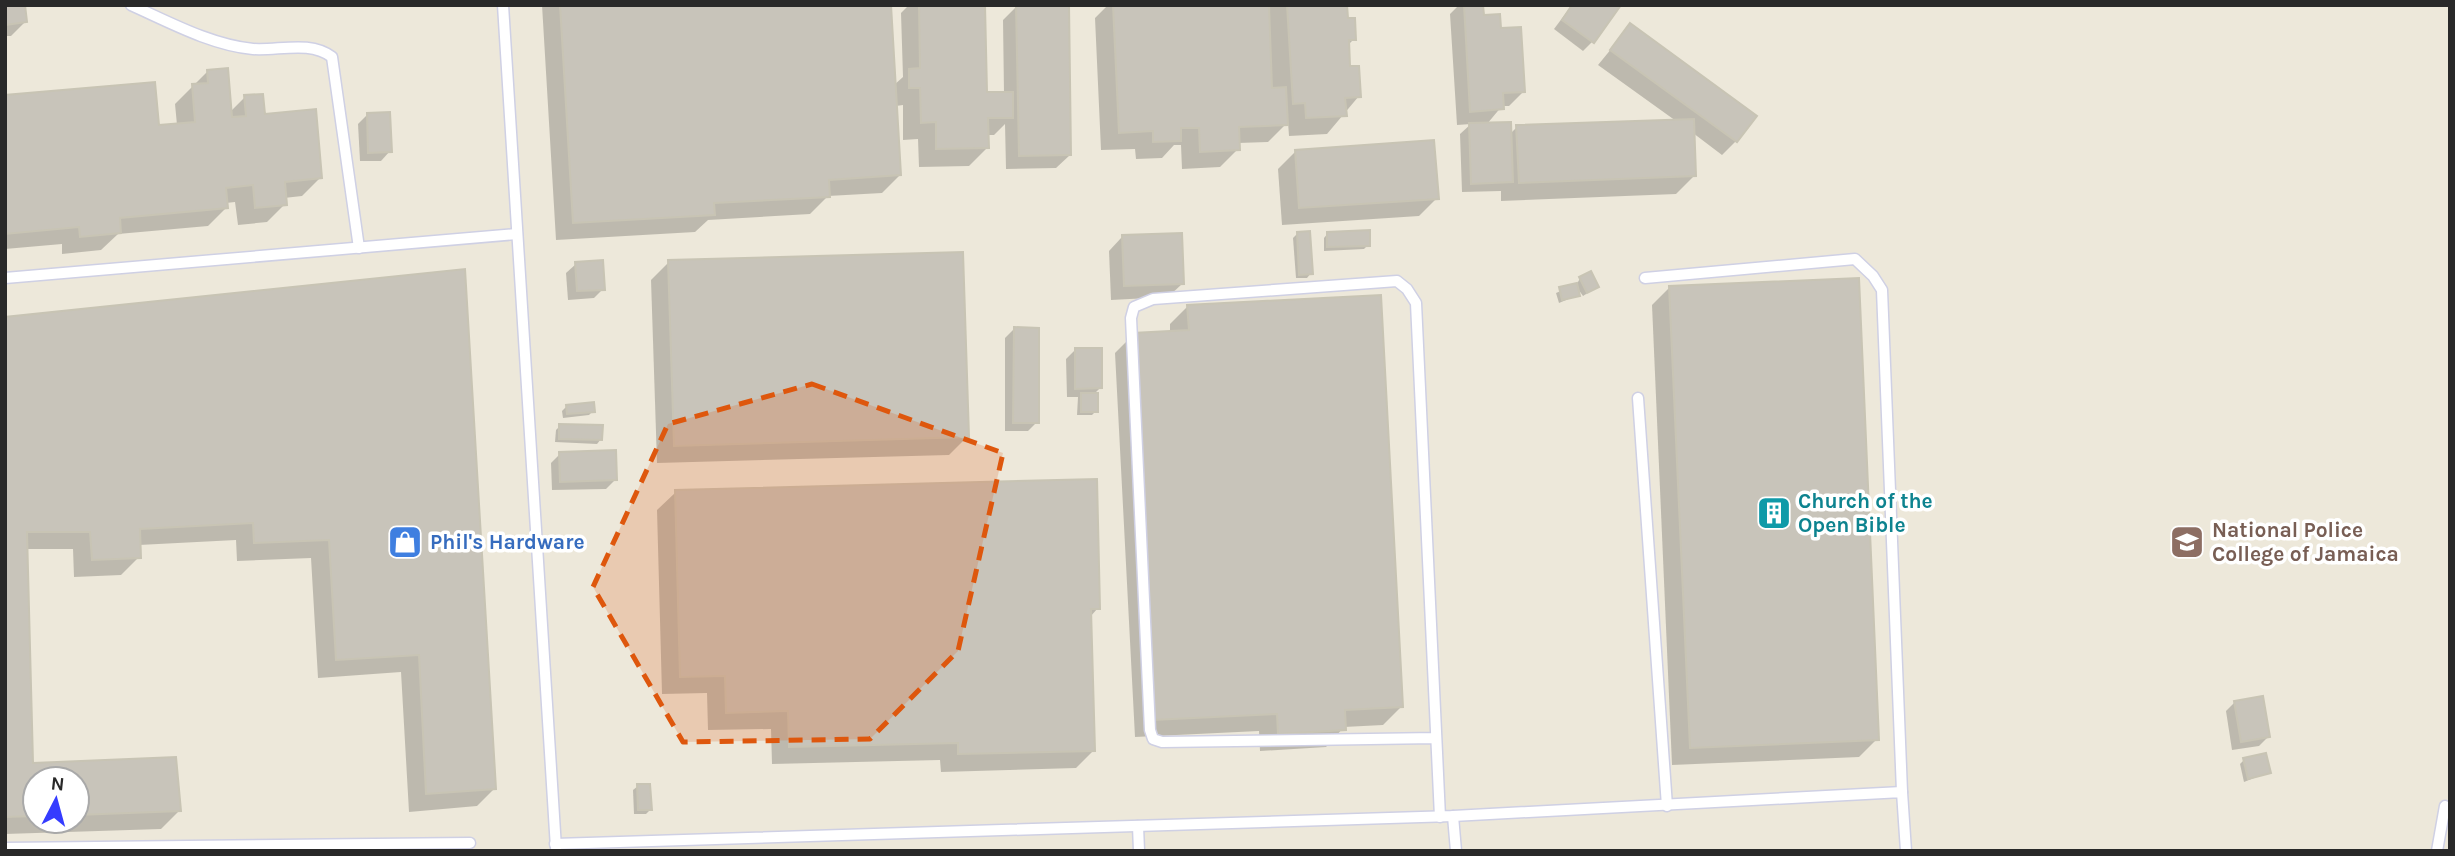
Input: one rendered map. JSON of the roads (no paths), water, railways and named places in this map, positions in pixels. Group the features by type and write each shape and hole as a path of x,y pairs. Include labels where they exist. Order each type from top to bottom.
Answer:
{"lane":[{"path":"131,5 235,46 272,50 314,48 331,57 359,248"},
{"path":"503,5 556,847 1440,817 1902,792"},
{"path":"5,278 517,234"},
{"path":"1645,278 1855,259 1873,276 1882,290 1906,851"},
{"path":"1436,738 1162,742 1153,739 1150,730 1131,317 1134,307 1153,299 1397,281 1407,289 1416,303 1440,817"},
{"path":"1638,398 1667,806"},
{"path":"2437,851 2445,806"},
{"path":"1453,816 1456,851"},
{"path":"1138,826 1139,851"},
{"path":"5,848 470,843"}],"place":[{"name":"Church of the Open Bible","path":"1774,513"},
{"name":"Phil's Hardware","path":"405,542"},
{"name":"National Police College of Jamaica","path":"2187,542"}]}
